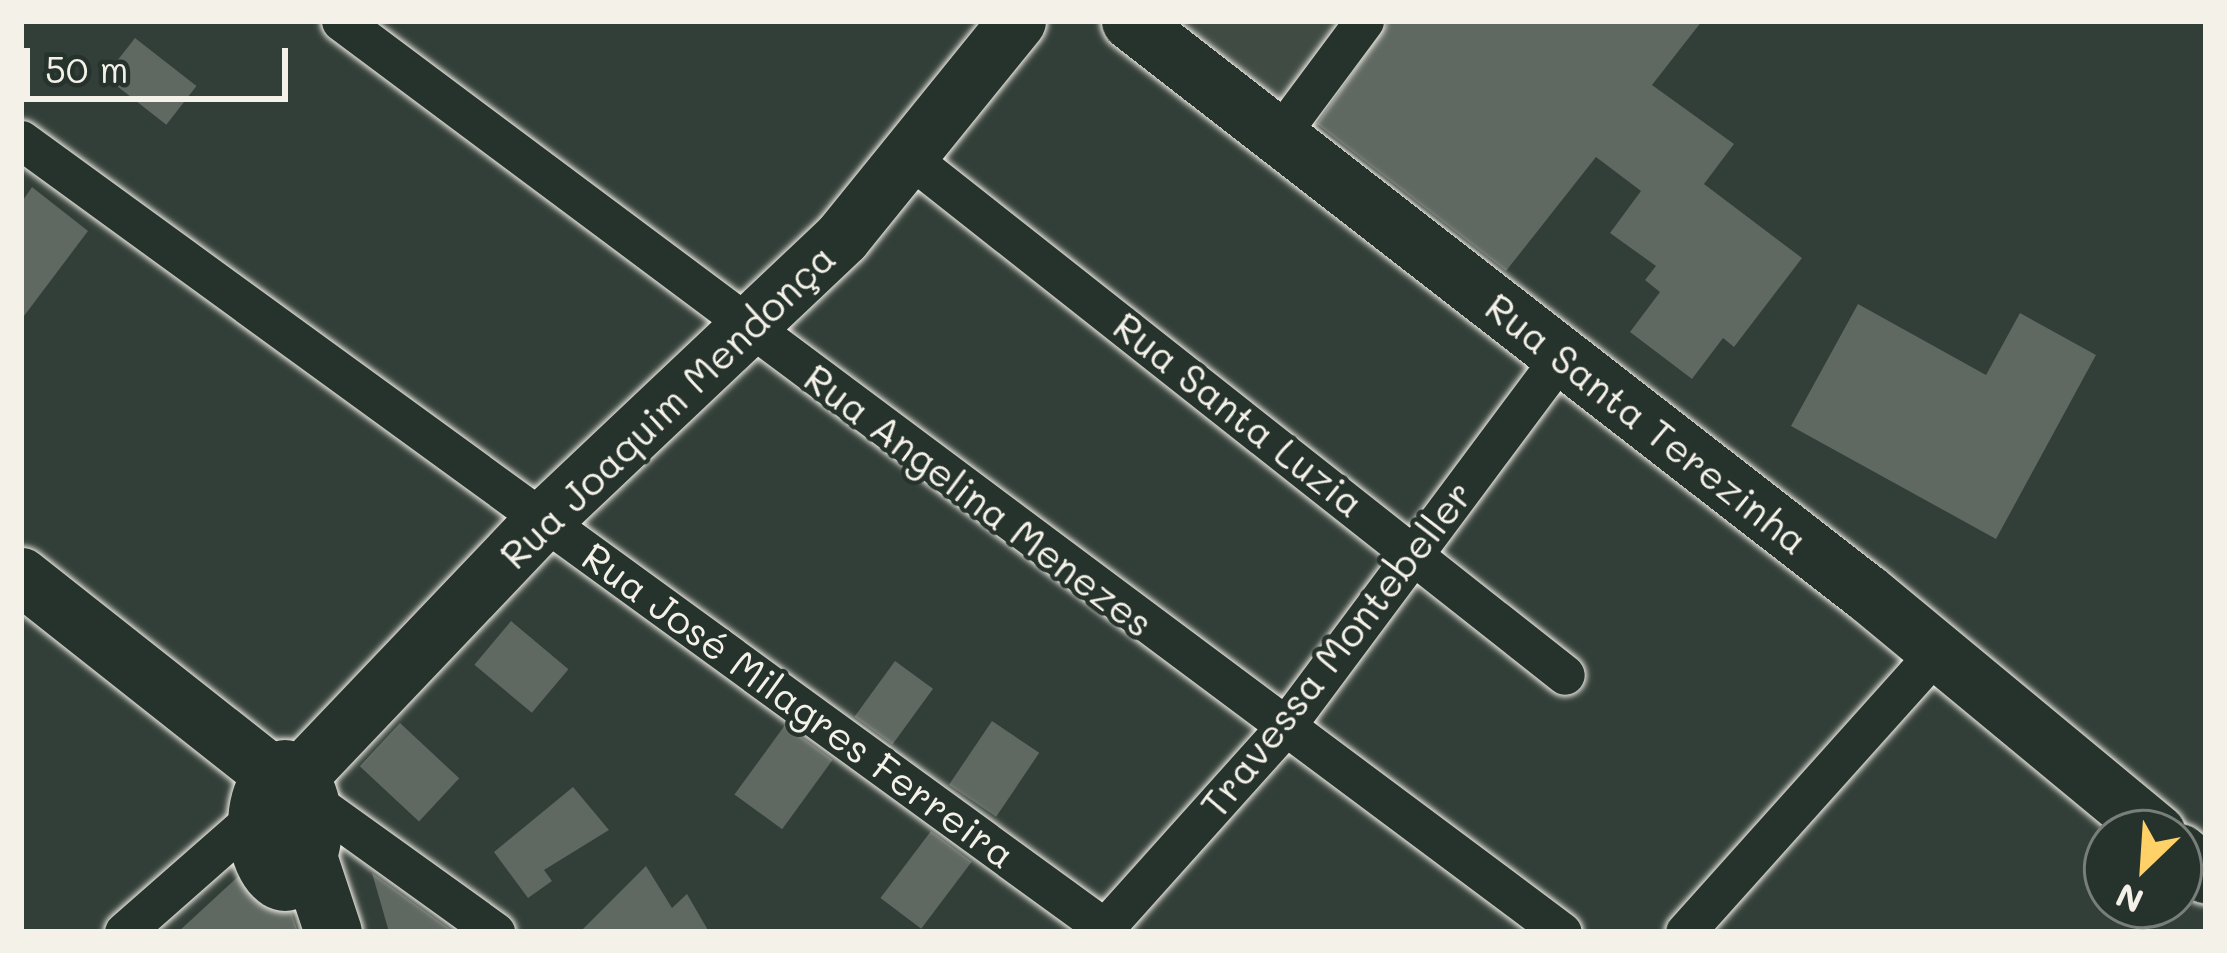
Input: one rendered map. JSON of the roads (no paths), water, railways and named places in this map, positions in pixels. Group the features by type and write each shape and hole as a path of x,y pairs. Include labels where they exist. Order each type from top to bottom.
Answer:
{"street":[{"name":"Rua Angelina Menezes","path":"341,21 1562,932"},
{"name":"Rua Joaquim Mendonça","path":"124,932 286,793 544,520 752,327 910,158 1017,21"},
{"name":"Rua Santa Terezinha","path":"1130,21 1937,651 2128,809"},
{"path":"1280,134 1364,21"},
{"name":"Rua José Milagres Ferreira","path":"21,140 1106,931"},
{"name":"Rua Santa Luzia","path":"910,158 1417,553 1565,675"},
{"name":"Travessa Montebeller","path":"1106,931 1284,728 1560,358"},
{"path":"21,576 286,793 495,932"},
{"path":"1685,932 1937,651"},
{"path":"286,793 333,932"}]}
